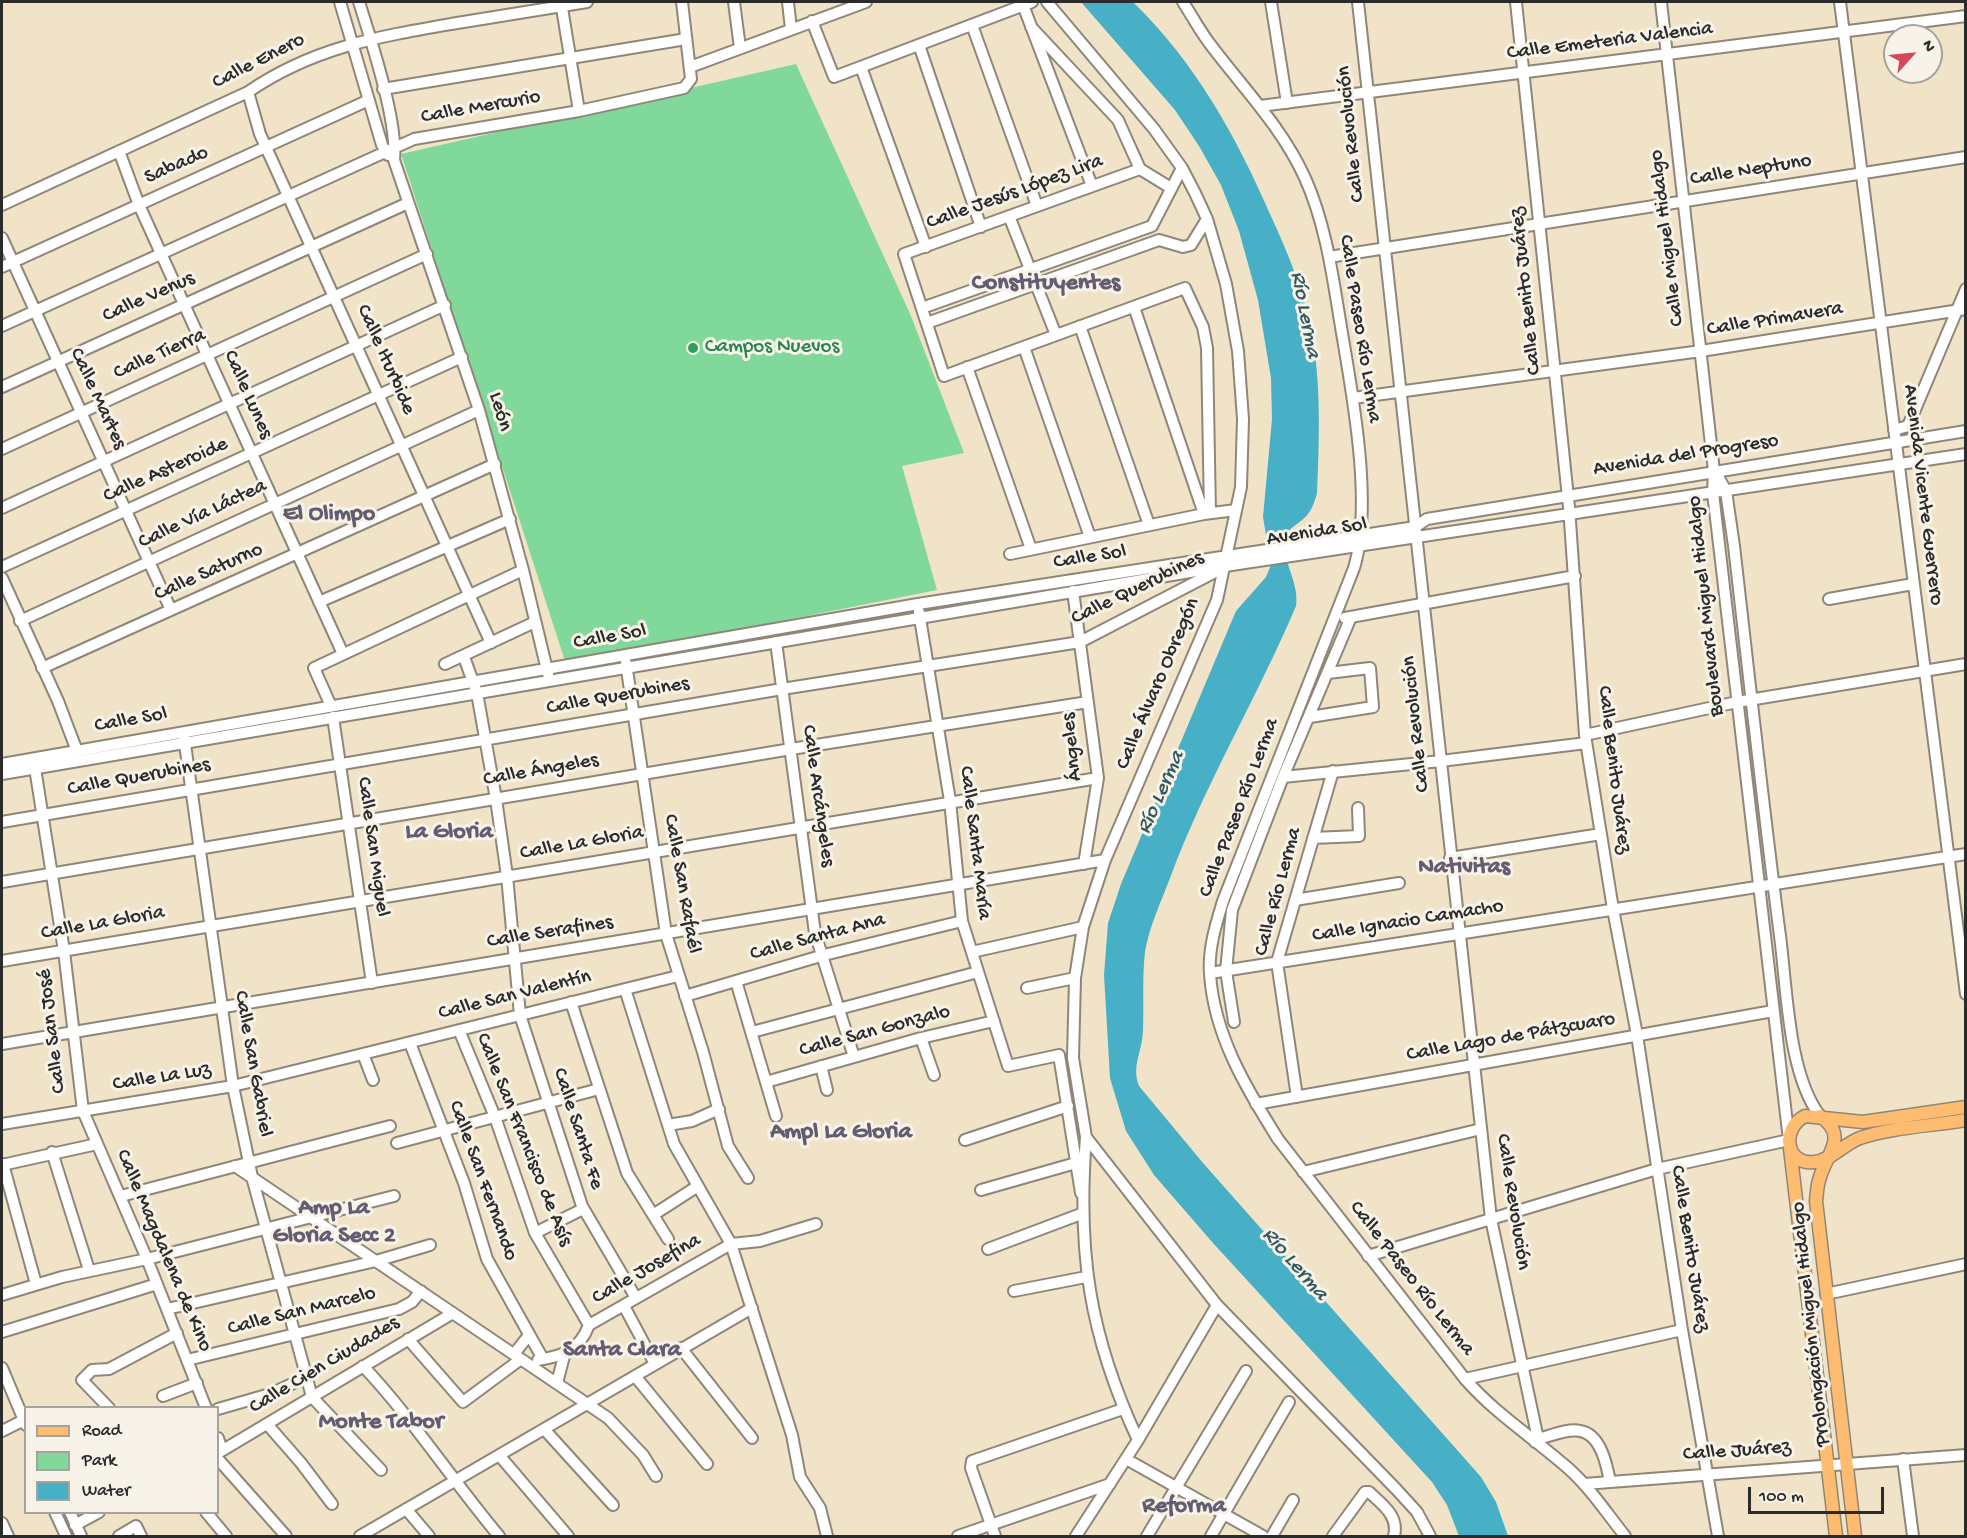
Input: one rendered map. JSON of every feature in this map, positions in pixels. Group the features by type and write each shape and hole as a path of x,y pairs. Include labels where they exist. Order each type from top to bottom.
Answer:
{"main road":[{"path":"1965,1107 1863,1122 1841,1122 1812,1115 1798,1120 1789,1132 1790,1148 1801,1160 1817,1162 1849,1143 1869,1136 1965,1120"},
{"name":"Prolongación Miguel Hidalgo","path":"1820,1116 1831,1126 1834,1133 1831,1154 1820,1176 1816,1201 1855,1536"},
{"name":"Prolongación Miguel Hidalgo","path":"1789,1140 1836,1536"}],"street":[{"path":"340,2 369,100 390,150"},
{"path":"359,2 383,89 390,150"},
{"name":"Calle Enero","path":"2,205 248,92 296,62 370,38 561,4 587,2"},
{"path":"682,2 690,67 812,21 842,6 866,2"},
{"path":"734,2 740,48"},
{"path":"788,2 791,29"},
{"name":"Calle Álvaro Obregón","path":"1047,2 1154,129 1182,168 1207,219 1226,284 1238,351 1244,419 1241,487 1236,510 1232,561 1105,860 1083,927 1075,978 1073,1058 1086,1137 1082,1193"},
{"name":"Calle Paseo Río Lerma","path":"1183,2 1209,43 1285,140 1304,177 1320,217 1353,398 1359,454 1361,541 1335,620 1223,901 1213,936 1210,973 1220,1030 1256,1104 1303,1173 1465,1379 1487,1404 1537,1441 1584,1484 1624,1536"},
{"path":"1270,2 1287,103"},
{"name":"Calle Revolución","path":"1358,2 1491,1219 1537,1441"},
{"name":"Calle Benito Juárez","path":"1516,2 1568,495 1586,739 1613,909 1637,1035 1682,1330 1718,1536"},
{"name":"Calle Miguel Hidalgo","path":"1661,2 1714,471"},
{"name":"Avenida Vicente Guerrero","path":"1840,2 1965,994"},
{"path":"812,21 834,77 1028,3 1031,27 1092,186"},
{"path":"561,4 579,111"},
{"name":"Calle Emeteria Valencia","path":"1260,106 1965,16"},
{"path":"972,25 1037,206"},
{"path":"1031,27 1118,120 1140,169 1171,188"},
{"path":"383,89 686,39"},
{"path":"919,45 981,227"},
{"name":"Calle Mercurio","path":"2,326 390,150 432,135 579,111 684,88 691,79 690,67"},
{"path":"861,67 926,247"},
{"name":"Calle Iturbide","path":"248,92 254,120 491,644"},
{"name":"Sabado","path":"2,267 369,100"},
{"name":"León","path":"390,150 445,305 495,464 549,680"},
{"name":"Calle Lunes","path":"119,151 139,204 343,654"},
{"name":"Calle Neptuno","path":"1329,257 1965,157"},
{"path":"1182,168 1152,226 922,308 944,376 1185,288 1203,327 1207,348 1207,513"},
{"name":"Calle Jesús López Lira","path":"922,308 904,254 1140,169"},
{"name":"Calle Venus","path":"2,387 408,203"},
{"path":"1009,216 1056,335"},
{"path":"927,323 1159,240 1183,247 1191,245 1207,219"},
{"path":"1152,226 1159,240"},
{"name":"Calle Martes","path":"2,237 171,610"},
{"name":"Calle Tierra","path":"2,448 427,254"},
{"path":"1894,430 1908,426 1960,310 1965,289"},
{"path":"2,508 445,305"},
{"path":"1134,307 1207,513"},
{"name":"Calle Primavera","path":"1353,398 1701,351 1960,310"},
{"path":"1080,326 1149,525"},
{"path":"1024,347 1090,537"},
{"name":"Calle Asteroide","path":"2,567 462,357"},
{"path":"967,367 1031,549"},
{"name":"Calle Vía Láctea","path":"20,621 478,410"},
{"name":"Avenida del Progreso","path":"1415,532 1427,519 1965,431"},
{"name":"Avenida del Progreso","path":"1415,532 1713,493 1965,454"},
{"name":"Calle Saturno","path":"42,668 298,555 495,464"},
{"name":"Boulevard Miguel Hidalgo","path":"1714,471 1726,491 1773,884 1798,1068 1808,1098 1820,1116"},
{"name":"Boulevard Miguel Hidalgo","path":"1714,471 1713,493 1789,1140"},
{"path":"1010,554 1207,513 1236,510"},
{"path":"319,602 510,519"},
{"name":"Avenida Sol","path":"1232,561 1415,532"},
{"name":"Calle Sol","path":"2,764 332,712 477,693 1073,591 1232,561"},
{"name":"Calle Sol","path":"332,712 472,681 918,604 1232,561"},
{"name":"Calle Querubines","path":"2,822 782,689 1080,642 1232,561"},
{"path":"343,654 523,570"},
{"path":"1234,1022 1226,971 1232,910 1283,777 1328,673 1347,617 1575,576"},
{"path":"2,578 58,700 77,751"},
{"path":"1829,599 1913,584"},
{"name":"Ángeles","path":"1073,591 1098,778 1084,864"},
{"name":"Calle Santa María","path":"918,604 950,801 962,921 1008,1066 1059,1055 1068,1106"},
{"path":"446,664 535,622"},
{"name":"Calle Arcángeles","path":"776,642 815,933 824,955 854,1057"},
{"name":"Calle San Miguel","path":"343,654 314,668 332,712 372,983"},
{"name":"Calle San Rafaél","path":"625,655 666,934 728,1146 748,1178"},
{"name":"Calle Santa Fe","path":"464,657 477,693 496,799 507,876 520,1015 583,1209 636,1298"},
{"path":"1283,777 1441,761 1586,739 1737,702 1965,664"},
{"path":"1310,717 1373,707 1370,668 1328,673"},
{"name":"Calle Ángeles","path":"2,882 791,749 1088,702"},
{"name":"Calle Sol","path":"2,774 184,737"},
{"name":"Calle San Gabriel","path":"184,737 233,1086 252,1177 312,1397"},
{"name":"Calle San José","path":"35,768 64,951 82,1111"},
{"name":"Calle Río Lerma","path":"1297,1097 1277,963 1333,771"},
{"name":"Calle La Gloria","path":"2,961 1098,778"},
{"path":"1313,838 1359,836 1358,808"},
{"path":"1450,858 1601,834"},
{"name":"Calle Ignacio Camacho","path":"1210,973 1965,854"},
{"name":"Calle Serafines","path":"2,1044 1105,860"},
{"path":"1295,900 1399,884"},
{"name":"Calle Santa Ana","path":"685,996 824,955 962,921"},
{"path":"972,952 1083,927"},
{"path":"752,1032 978,972"},
{"name":"Calle San Valentín","path":"363,1054 678,976"},
{"path":"1027,988 1075,978"},
{"path":"736,981 776,1116"},
{"path":"625,989 674,1144 730,1244 794,1443 800,1477 820,1508 827,1536"},
{"path":"572,1002 627,1173 669,1239"},
{"name":"Calle Lago de Pátzcuaro","path":"1256,1104 1773,1011"},
{"name":"Calle San Gonzalo","path":"766,1082 921,1038 994,1021"},
{"name":"Calle San Francisco de Asís","path":"459,1030 495,1117 535,1233 589,1325"},
{"path":"921,1038 934,1075"},
{"name":"Calle San Fernando","path":"410,1043 464,1183 487,1259 543,1359"},
{"path":"363,1054 373,1080"},
{"name":"Calle La Luz","path":"2,1124 233,1086 363,1054"},
{"path":"820,1066 827,1090"},
{"path":"1780,1071 1798,1068"},
{"path":"397,1143 599,1089"},
{"path":"965,1140 1068,1106 1082,1193 1081,1214 1086,1277 1100,1344 1123,1408 1138,1440"},
{"path":"668,1125 692,1121 719,1109"},
{"name":"Calle Magdalena de Kino","path":"82,1111 121,1196 206,1406"},
{"path":"121,1196 390,1126"},
{"path":"1303,1173 1481,1129"},
{"path":"1086,1137 1217,1305 1396,1489 1417,1512 1430,1536"},
{"path":"1368,1256 1657,1169 1789,1140"},
{"path":"36,1284 2,1164 97,1144"},
{"path":"52,1152 89,1270"},
{"path":"981,1190 1076,1162"},
{"path":"235,1166 588,1404 627,1435 656,1476"},
{"path":"653,1215 698,1186"},
{"path":"2,1295 89,1270 147,1259 394,1196"},
{"path":"535,1233 583,1209"},
{"path":"988,1249 1081,1214"},
{"path":"730,1244 779,1236 816,1224"},
{"name":"Calle Josefina","path":"564,1356 580,1343 589,1325 730,1244"},
{"path":"167,1309 376,1261 429,1245"},
{"path":"1826,1294 1965,1264"},
{"path":"1014,1291 1086,1277"},
{"path":"2,1332 157,1284"},
{"name":"Calle San Marcelo","path":"187,1360 399,1309 412,1302 421,1291"},
{"path":"1076,1536 1138,1440 1217,1305"},
{"path":"624,1306 655,1364"},
{"path":"360,1536 752,1308"},
{"name":"Calle Cien Ciudades","path":"219,1454 453,1313"},
{"path":"1465,1379 1682,1330"},
{"path":"108,1406 82,1380 92,1370 109,1369 177,1333"},
{"path":"408,1340 463,1402 520,1358 529,1335"},
{"path":"681,1348 752,1438"},
{"path":"520,1358 543,1359 564,1356 557,1383"},
{"path":"363,1366 412,1421 453,1482 499,1536"},
{"path":"2,1368 5,1386 24,1421"},
{"path":"1147,1536 1246,1371"},
{"path":"635,1376 707,1464"},
{"path":"219,1409 270,1394 307,1377"},
{"path":"163,1396 196,1383"},
{"path":"312,1397 381,1470"},
{"path":"1211,1536 1289,1402"},
{"path":"995,1536 971,1463 974,1459 1123,1408"},
{"path":"2,1431 24,1423"},
{"path":"267,1424 301,1462 332,1504"},
{"path":"544,1429 613,1505"},
{"path":"1537,1441 1574,1431 1585,1432 1605,1454 1610,1482"},
{"path":"219,1454 286,1536"},
{"path":"500,1455 568,1536"},
{"name":"Calle Juárez","path":"1584,1484 1965,1455"},
{"path":"1126,1459 1263,1536"},
{"path":"1903,1459 1913,1536"},
{"path":"958,1536 1110,1484"},
{"path":"1334,1536 1365,1492 1370,1492 1390,1512 1395,1522 1394,1536"},
{"path":"1272,1536 1293,1500"},
{"path":"406,1509 429,1536"},
{"path":"56,1514 66,1536"},
{"path":"71,1514 81,1536"},
{"path":"75,1525 95,1514"},
{"path":"208,1514 226,1536"},
{"path":"2,1523 8,1536"},
{"path":"119,1536 136,1526 141,1536"}],"green space":[{"name":"Campos Nuevos","path":"796,64 911,316 964,453 902,466 937,590 566,664 401,154"}],"water":[{"name":"Río Lerma","path":"1081,2 1133,2 1176,49 1212,101 1243,156 1291,263 1311,330 1318,383 1317,493 1309,513 1286,533 1285,543 1287,561 1295,588 1296,606 1199,809 1152,924 1145,952 1142,1037 1136,1071 1139,1086 1203,1163 1481,1477 1496,1502 1508,1536 1459,1536 1447,1505 1432,1482 1213,1243 1154,1175 1126,1131 1110,1078 1104,975 1108,923 1121,884 1236,611 1266,577 1271,565 1263,517 1272,419 1271,378 1258,300 1239,231 1221,185 1175,110"}],"place":[{"name":"Campos Nuevos","path":"693,348"}],"district":[{"name":"Constituyentes","path":"1046,284"},
{"name":"El Olimpo","path":"329,515"},
{"name":"La Gloria","path":"449,833"},
{"name":"Nativitas","path":"1464,868"},
{"name":"Ampl La Gloria","path":"841,1133"},
{"name":"Amp La Gloria Secc 2","path":"334,1223"},
{"name":"Santa Clara","path":"622,1351"},
{"name":"Monte Tabor","path":"381,1423"},
{"name":"Reforma","path":"1184,1507"}]}
